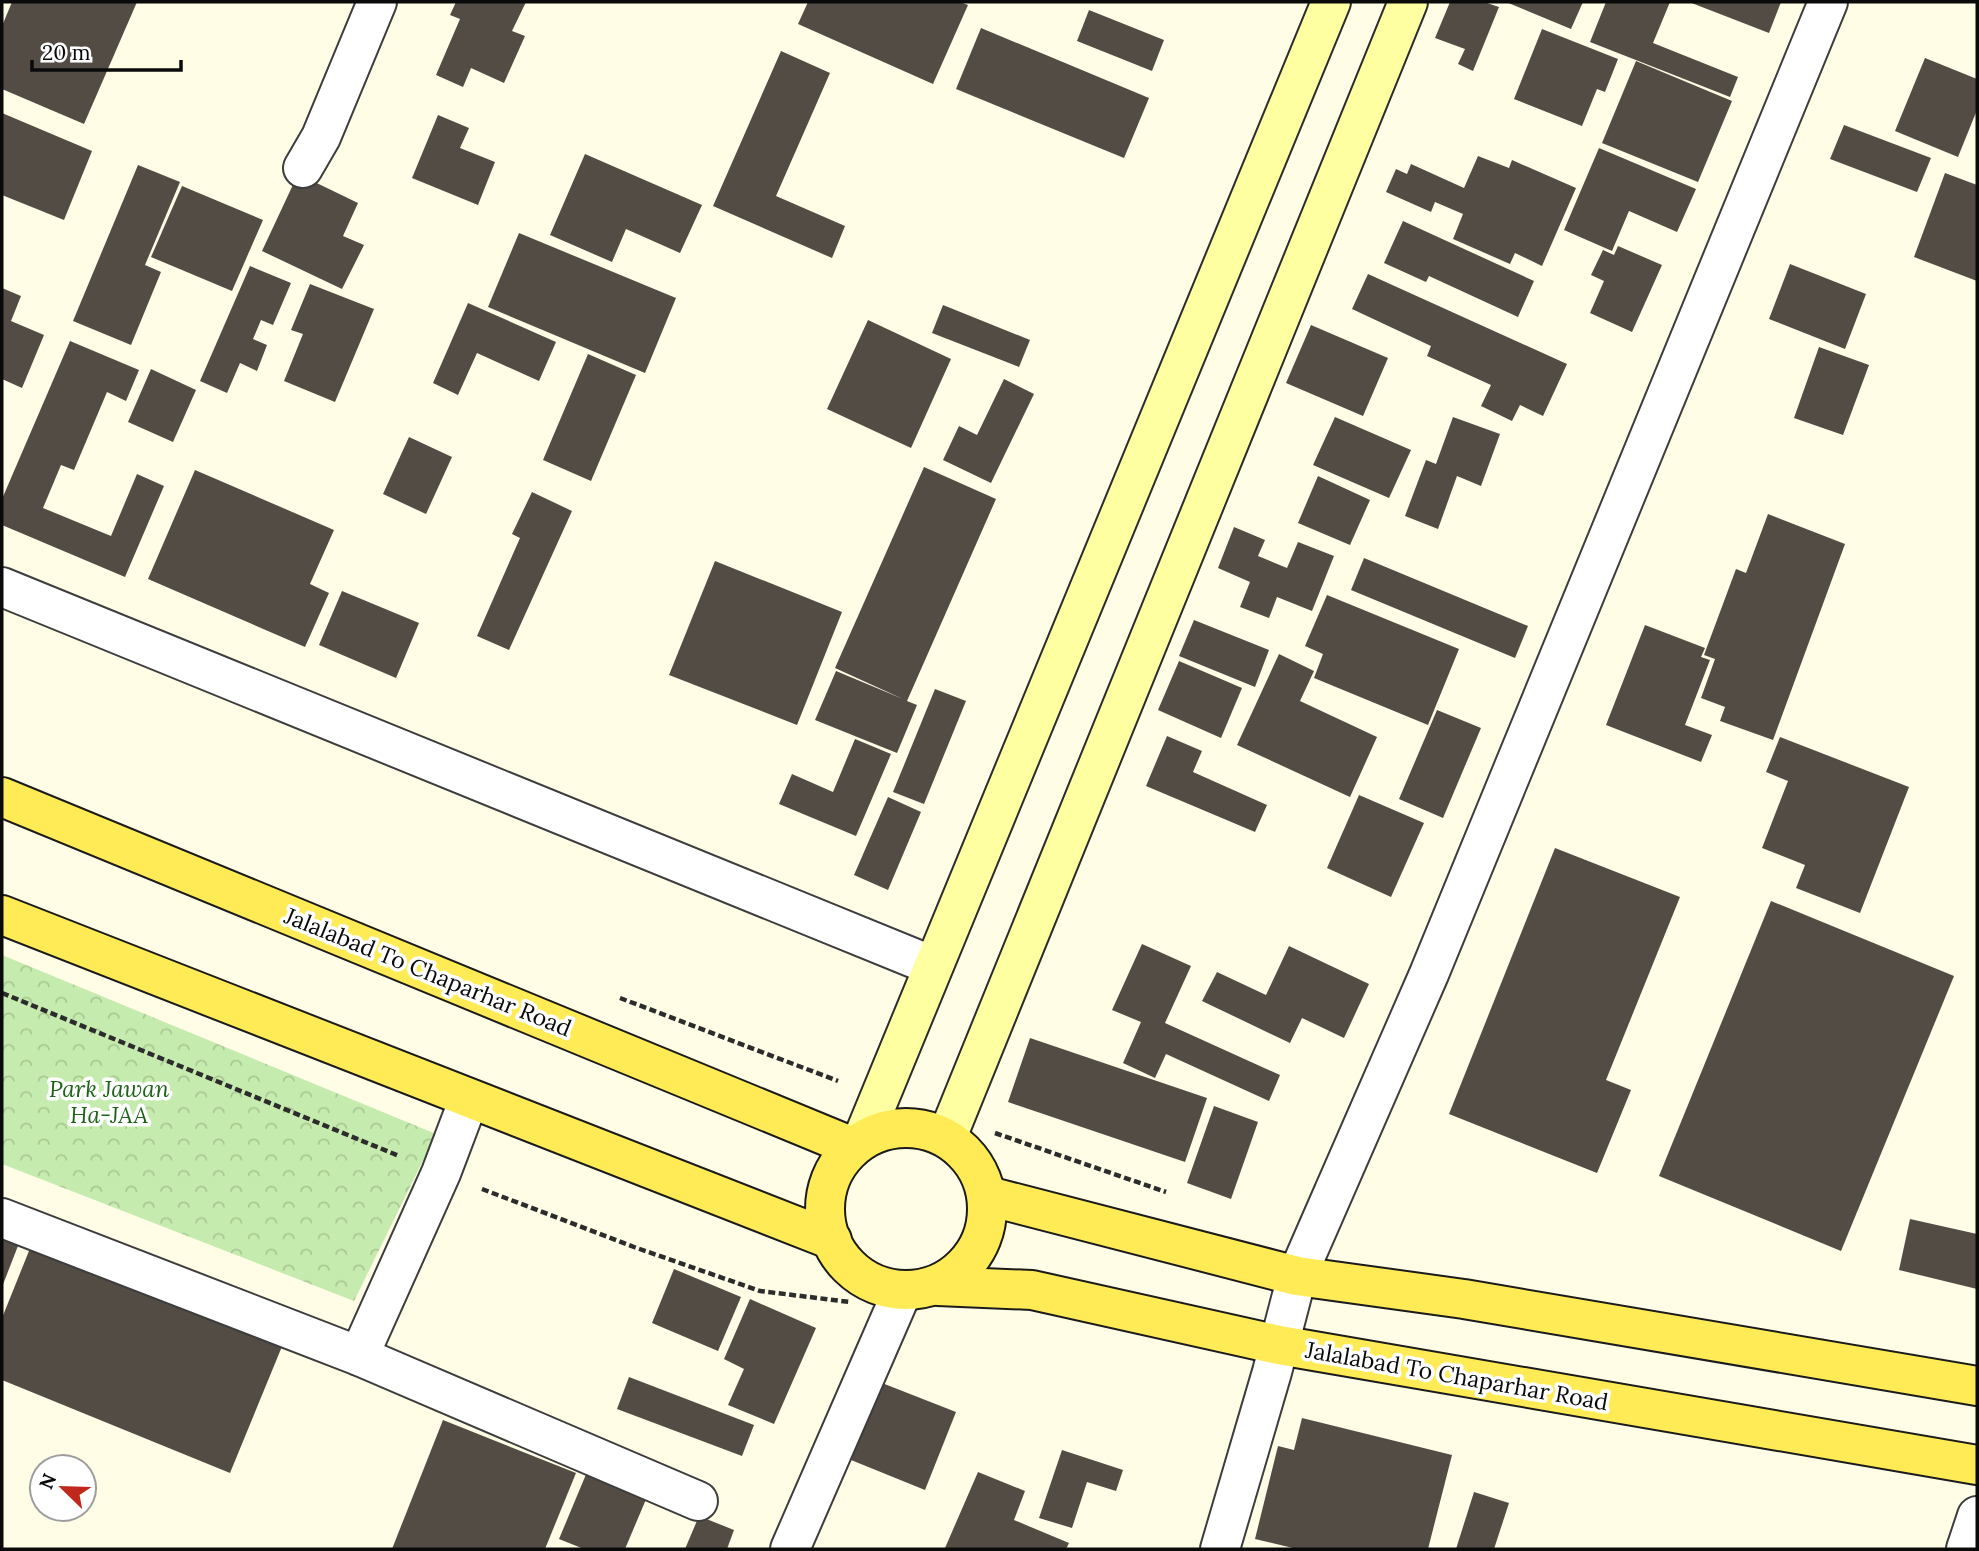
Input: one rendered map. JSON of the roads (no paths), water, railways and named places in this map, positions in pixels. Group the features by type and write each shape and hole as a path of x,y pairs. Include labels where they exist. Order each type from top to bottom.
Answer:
{"main road":[{"name":"Jalalabad To Chaparhar Road","path":"2,797 858,1142"},
{"path":"2,915 832,1240"},
{"path":"911,1127 950,1128 974,1161 988,1195 986,1232 968,1265 920,1289 866,1282 839,1257 825,1223 827,1186 845,1154 858,1142 875,1133 911,1127"},
{"path":"988,1195 1297,1276 1464,1299 1977,1386"},
{"name":"Jalalabad To Chaparhar Road","path":"920,1289 1032,1290 1279,1345 1977,1465"}],"street":[{"path":"303,168 321,137 377,2"},
{"path":"858,1142 1331,2"},
{"path":"950,1128 1408,2"},
{"path":"1220,1549 1297,1276 1440,948 1828,2"},
{"path":"2,587 933,966"},
{"path":"359,1356 441,1172 469,1099"},
{"path":"2,1218 359,1356 698,1501"},
{"path":"790,1549 920,1289"},
{"path":"1966,1549 1977,1516"}],"park label":[{"name":"Park Jawan Ha-JAA","path":"109,1102"}]}
